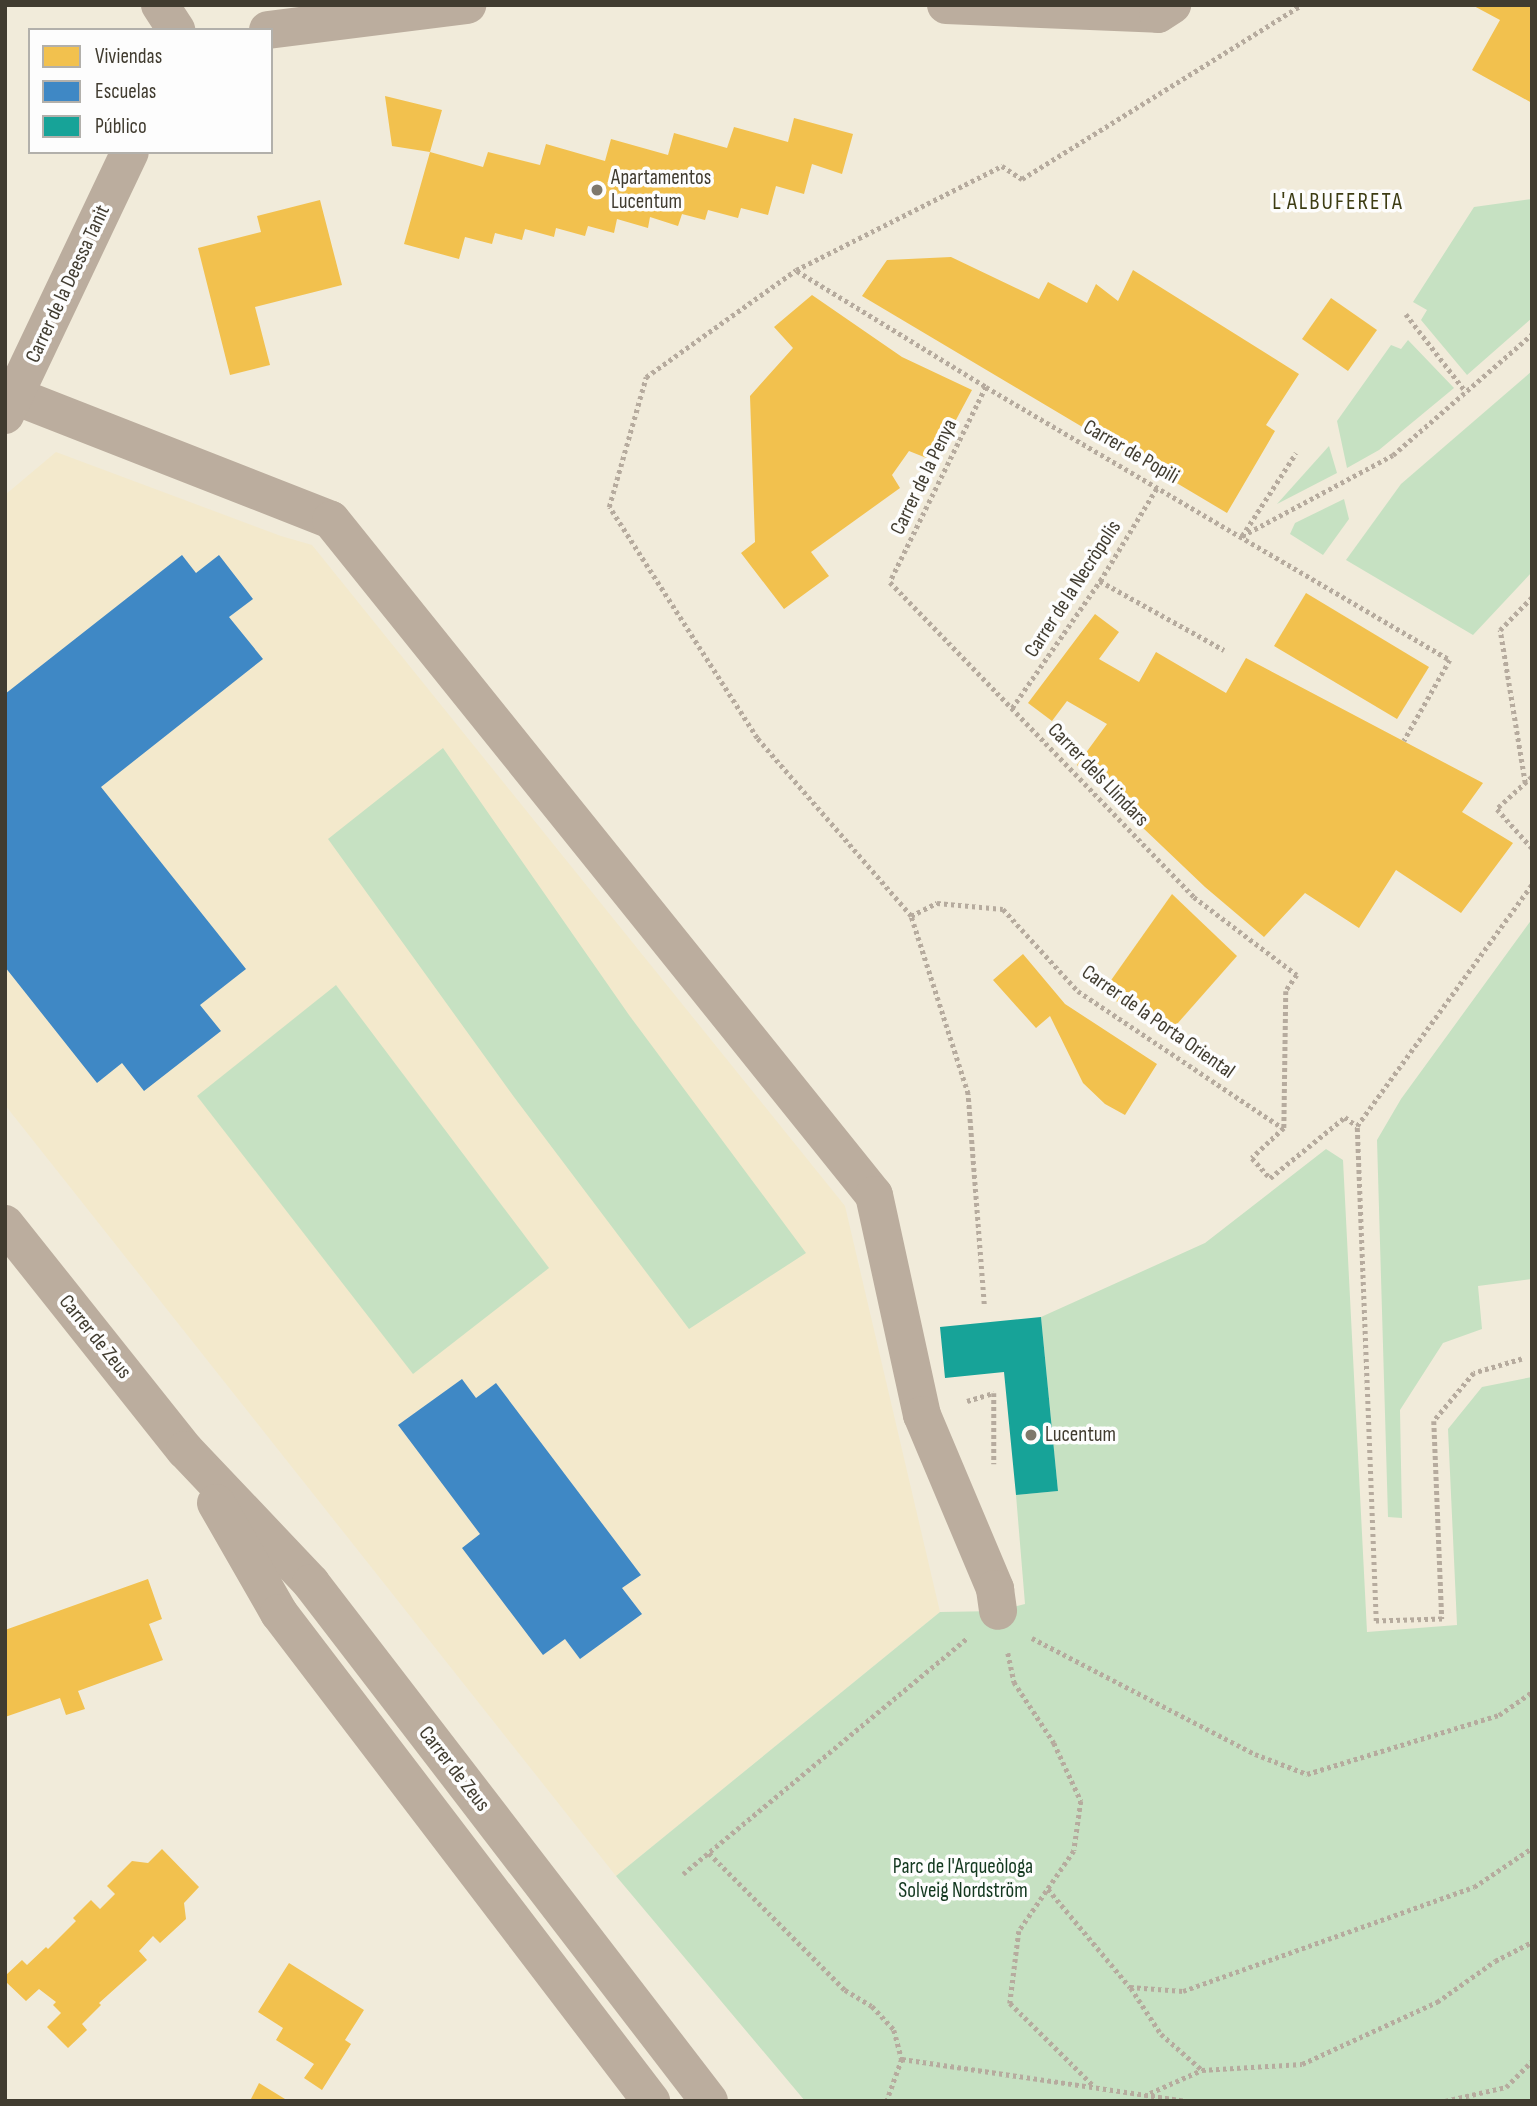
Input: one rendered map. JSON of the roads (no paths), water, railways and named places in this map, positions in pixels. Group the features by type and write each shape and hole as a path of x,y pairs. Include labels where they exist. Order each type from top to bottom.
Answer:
{"street":[{"path":"160,5 175,28"},
{"path":"273,29 467,5"},
{"path":"946,5 1158,14 1172,5"},
{"name":"Carrer de la Deessa Tanit","path":"10,405 129,154"},
{"path":"10,405 331,520 874,1195 922,1415 995,1589 999,1611"},
{"name":"Carrer de Zeus","path":"5,1224 185,1450 310,1583 709,2101"},
{"name":"Carrer de Zeus","path":"185,1450 279,1613 652,2101"}],"place":[{"name":"Apartamentos Lucentum","path":"597,190"},
{"name":"Lucentum","path":"1031,1435"}],"district":[{"name":"L'ALBUFERETA","path":"1338,202"}],"park label":[{"name":"Parc de l'Arqueòloga Solveig Nordström","path":"963,1879"}]}
